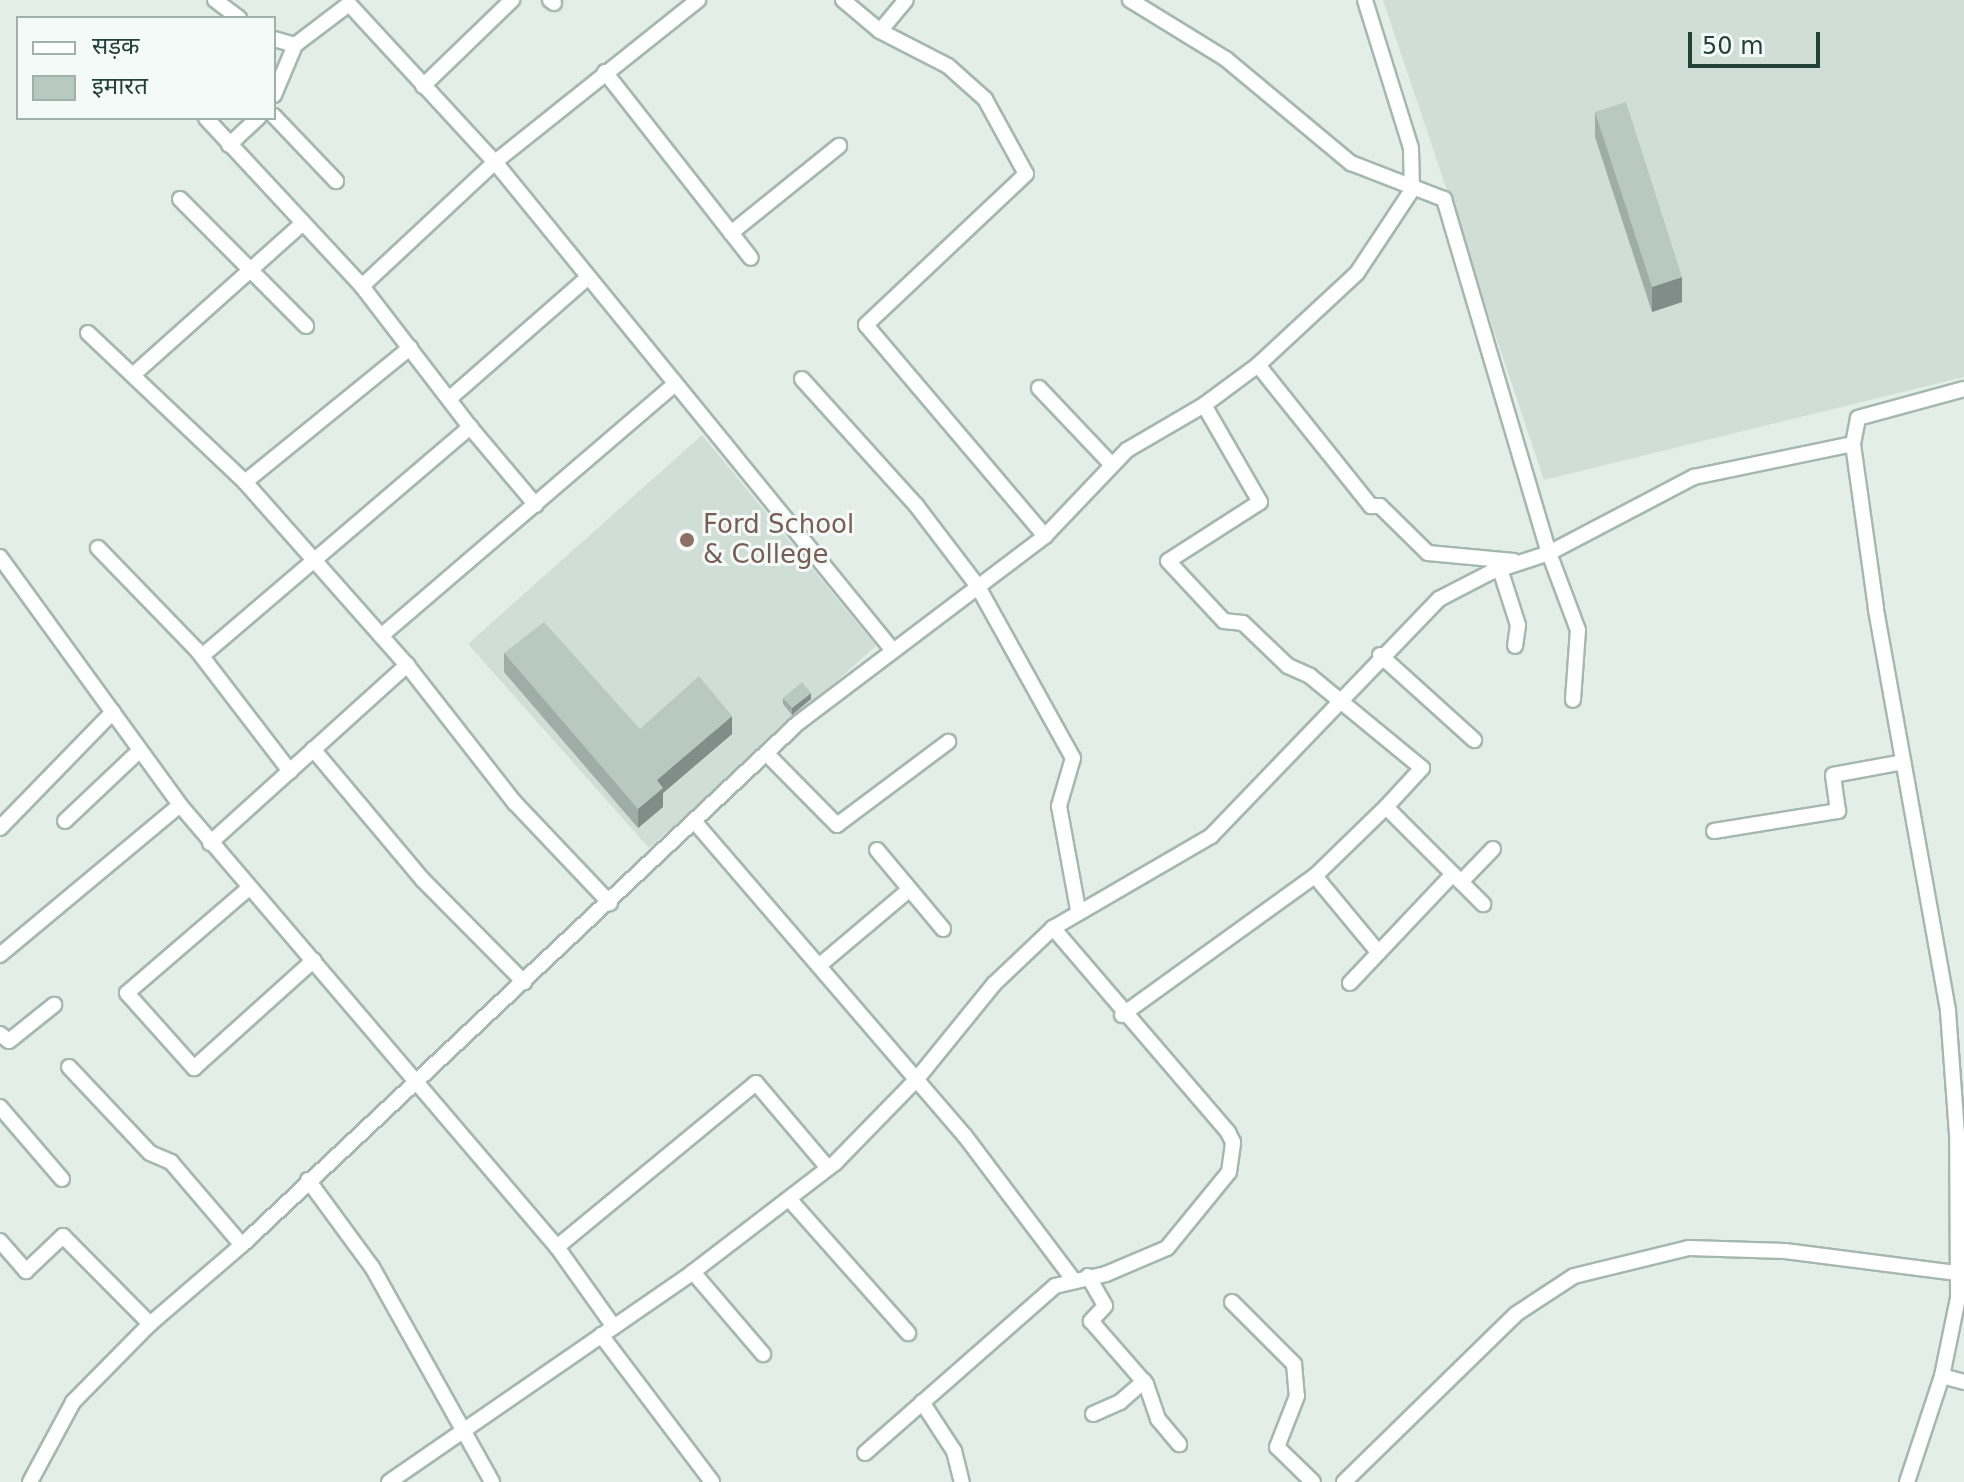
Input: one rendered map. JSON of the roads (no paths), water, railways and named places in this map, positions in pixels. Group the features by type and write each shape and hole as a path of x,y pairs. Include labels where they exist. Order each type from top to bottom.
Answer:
{"street":[{"path":"215,0 236,16"},
{"path":"423,86 512,0"},
{"path":"362,286 495,162 698,0"},
{"path":"843,0 880,31 948,66 985,99 1026,174 866,325 1045,536"},
{"path":"880,31 906,0"},
{"path":"1130,0 1226,59 1351,163 1412,190 1444,199 1549,553 1578,630 1573,700"},
{"path":"48,1482 34,1476 73,1402 150,1324 242,1245 308,1180 610,903 766,753 891,648 1045,536 1127,450 1204,405 1258,365 1357,273 1412,190 1411,148 1365,0"},
{"path":"276,90 295,45 349,4 495,162 673,386 891,648"},
{"path":"276,40 295,45"},
{"path":"605,72 751,258"},
{"path":"276,118 336,181"},
{"path":"208,120 362,286 470,427 536,505"},
{"path":"229,145 256,120"},
{"path":"731,233 839,146"},
{"path":"180,199 306,326"},
{"path":"134,374 303,223"},
{"path":"449,399 587,278"},
{"path":"88,333 245,482 407,665 515,803 610,903"},
{"path":"245,482 410,348"},
{"path":"1258,365 1371,506 1380,506 1428,553 1522,562"},
{"path":"802,379 916,505 977,585 1073,758 1059,806 1078,910"},
{"path":"381,636 673,386"},
{"path":"1039,388 1112,465"},
{"path":"1907,1482 1942,1376 1961,1298 1956,1273 1957,1134 1948,1010 1903,762 1853,444 1858,418 1964,389"},
{"path":"1122,1015 1315,876 1422,768 1310,676 1288,666 1243,623 1224,621 1168,561 1260,502 1204,405"},
{"path":"202,656 470,427"},
{"path":"389,1482 693,1272 790,1200 828,1168 916,1080 994,984 1053,928 1078,910 1134,884 1211,836 1341,701 1380,655 1439,599 1500,569 1549,553 1694,477 1853,444"},
{"path":"98,548 202,656 290,771"},
{"path":"0,557 210,843 418,1081 557,1247 608,1331 712,1482"},
{"path":"1500,569 1518,625 1515,646"},
{"path":"1380,655 1474,740"},
{"path":"210,843 407,665"},
{"path":"0,828 113,712"},
{"path":"766,753 837,825 948,742"},
{"path":"313,749 423,880 524,982"},
{"path":"65,821 140,750"},
{"path":"1714,831 1838,811 1833,775 1903,762"},
{"path":"0,955 180,805"},
{"path":"1386,807 1483,904"},
{"path":"694,821 821,964 965,1136 1072,1278"},
{"path":"1350,983 1378,952 1457,878 1493,849"},
{"path":"877,850 943,929"},
{"path":"1315,876 1378,952"},
{"path":"249,888 127,993 194,1068 314,960"},
{"path":"821,964 909,890"},
{"path":"865,1453 1038,1299 1072,1278 1106,1274 1167,1248 1200,1213 1229,1172 1234,1155 1228,1132 1122,1015 1053,928"},
{"path":"0,1034 9,1041 54,1005"},
{"path":"69,1067 150,1153 171,1162 242,1245"},
{"path":"557,1247 756,1083 828,1168"},
{"path":"0,1107 62,1179"},
{"path":"308,1180 372,1267 461,1434 492,1482"},
{"path":"790,1200 908,1333"},
{"path":"0,1241 26,1271 63,1236 150,1324"},
{"path":"1344,1482 1516,1314 1574,1276 1689,1248 1785,1251 1956,1273"},
{"path":"693,1272 763,1354"},
{"path":"1088,1276 1105,1306 1091,1321 1144,1381 1158,1419 1179,1444"},
{"path":"1232,1302 1294,1364 1297,1396 1277,1447 1313,1482"},
{"path":"1942,1376 1964,1382"},
{"path":"1093,1414 1120,1402 1144,1381"},
{"path":"922,1402 954,1451 962,1482"}],"place":[{"name":"Ford School & College","path":"687,540"}]}
